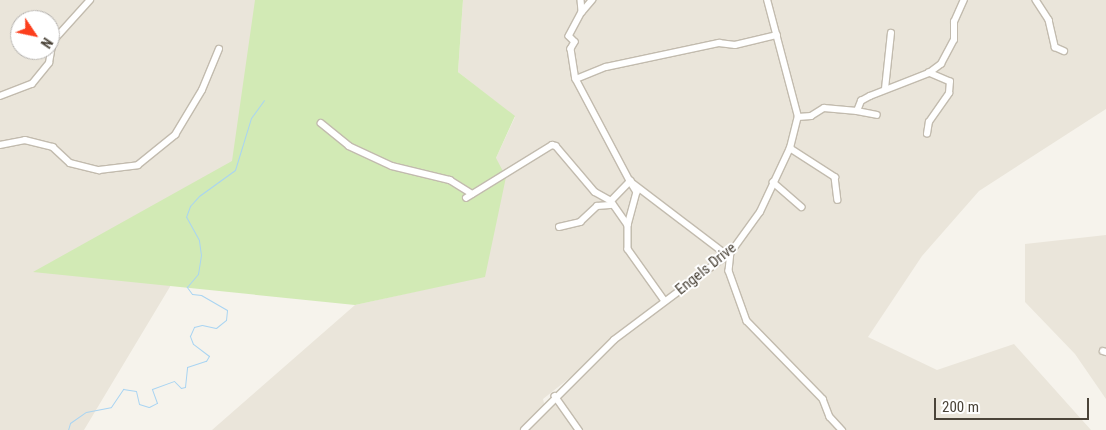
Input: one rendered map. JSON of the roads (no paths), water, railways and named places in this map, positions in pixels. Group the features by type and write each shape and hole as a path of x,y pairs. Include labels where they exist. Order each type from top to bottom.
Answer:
{"street":[{"path":"0,96 32,84 49,64 53,41 90,0"},
{"path":"581,0 582,12"},
{"path":"592,0 582,12 569,36 575,42 571,50 576,79 636,192 628,224 628,249 665,301"},
{"name":"Engels Drive","path":"524,430 555,396 614,340 729,253 758,217 790,148 798,117 767,0"},
{"path":"857,111 862,101 885,89 929,72 941,64 954,40 954,22 964,0"},
{"path":"1036,0 1049,20 1055,47 1064,51"},
{"path":"885,89 890,33"},
{"path":"576,79 606,66 719,43 735,45 777,35"},
{"path":"0,145 25,140 44,144 53,147 70,163 100,170 138,165 174,135 202,90 219,49"},
{"path":"927,134 929,122 949,93 950,82 929,72"},
{"path":"798,117 811,116 824,108 877,115"},
{"path":"321,122 349,146 392,166 450,180 472,194"},
{"path":"466,198 552,145 594,192 612,203 628,224"},
{"path":"790,148 835,177 838,200"},
{"path":"560,227 580,222 597,206 612,203 630,181"},
{"path":"630,181 729,253 728,271 747,321 823,399 830,417 842,430"},
{"path":"773,182 802,207"},
{"path":"555,396 578,430"}],"waterway":[{"path":"68,430 70,423 86,412 111,407 123,389 136,391 139,404 149,407 157,403 152,389 174,381 181,388 185,387 187,367 206,361 209,356 193,344 190,336 194,327 202,325 216,328 226,320 227,310 201,295 192,294 187,287 198,274 201,255 199,240 186,217 190,206 199,196 235,170 251,118 264,100"}]}
